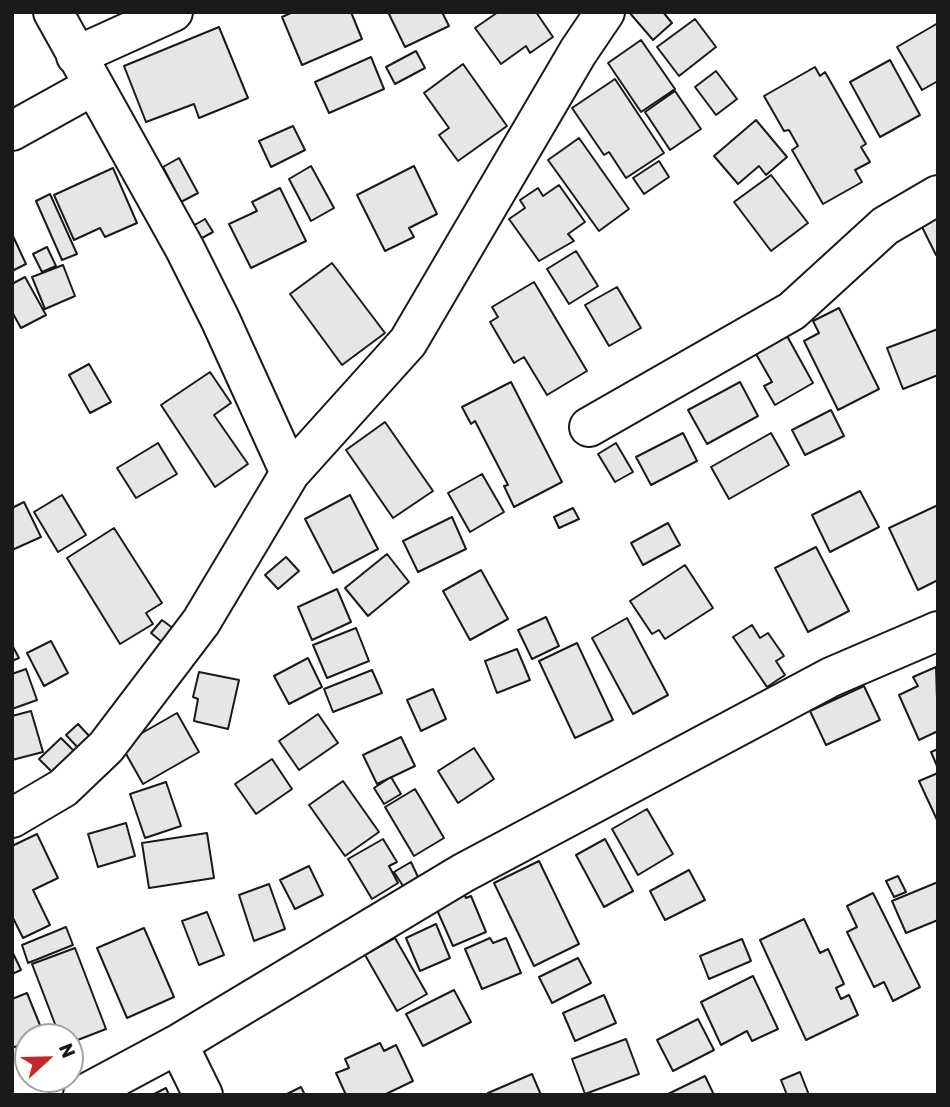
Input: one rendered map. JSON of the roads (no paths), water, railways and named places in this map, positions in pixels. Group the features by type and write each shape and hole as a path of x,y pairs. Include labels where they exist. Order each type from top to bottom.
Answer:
{"street":[{"path":"53,12 214,307 290,473"},
{"path":"12,131 85,71 173,12"},
{"path":"12,818 63,788 106,747 201,622 290,473 408,342 578,52 605,12"},
{"path":"589,427 792,311 885,226 938,195"},
{"path":"83,1095 178,1044 463,873 831,677 938,631"},
{"path":"178,1044 203,1095"}]}
